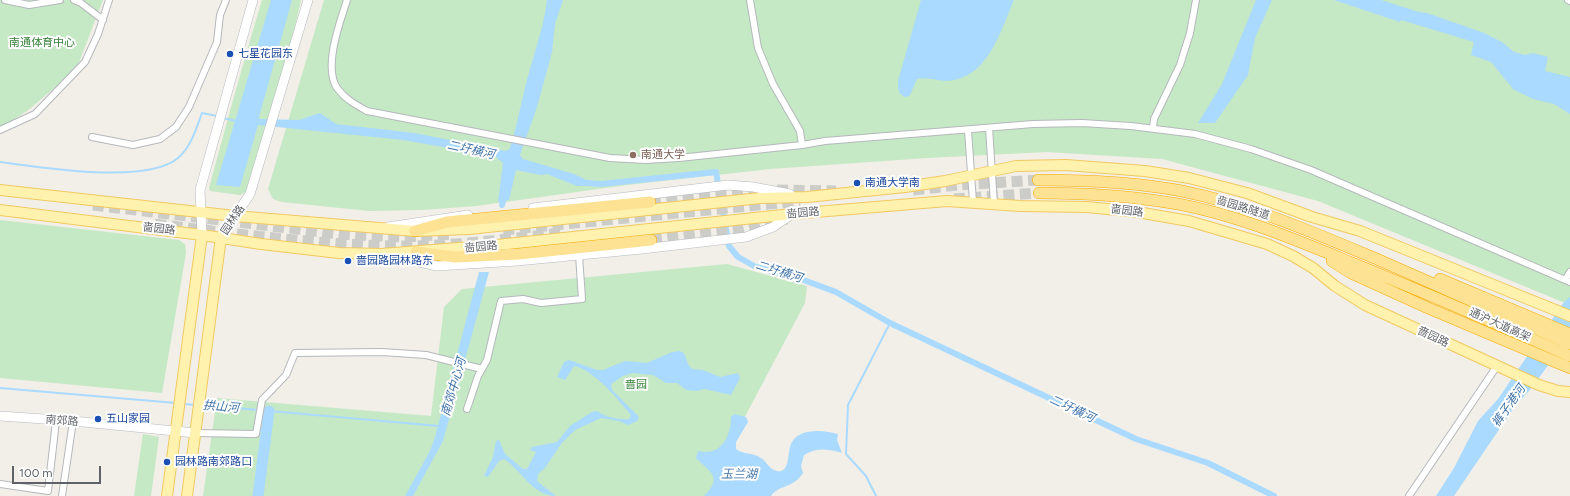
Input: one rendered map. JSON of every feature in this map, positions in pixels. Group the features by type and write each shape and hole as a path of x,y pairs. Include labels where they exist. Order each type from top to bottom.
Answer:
{"highway":[{"name":"啬园路隧道","path":"1038,180 1135,184 1182,191 1221,201 1291,224 1436,285"},
{"name":"啬园路隧道","path":"1039,193 1089,193 1179,204 1258,226 1430,295"},
{"path":"415,232 447,222 650,202"},
{"path":"1291,224 1357,245 1537,336 1555,361 1570,368"},
{"path":"416,252 455,258 519,254 651,240"},
{"path":"1300,242 1352,272 1428,308 1537,336 1570,334"},
{"name":"通沪大道高架","path":"1436,285 1537,336"},
{"name":"通沪大道高架","path":"1430,295 1568,349"}],"main road":[{"name":"啬园路","path":"0,190 235,216 415,232 469,229 760,198 807,197 905,186 1016,166 1045,164 1110,167 1145,171 1203,182 1247,193 1312,217 1360,230 1570,316"},
{"name":"啬园路","path":"0,210 221,237 292,248 348,253 381,254 498,245 792,214 947,201 1020,206 1087,207 1137,212 1189,221 1232,232 1267,244 1293,256 1365,305 1539,385 1558,391 1570,392"},
{"name":"园林路","path":"167,496 202,235"},
{"name":"园林路","path":"187,496 221,237"}],"street":[{"path":"5,0 29,5 60,0"},
{"path":"74,0 81,3 103,20"},
{"path":"0,130 35,114 85,62 103,20 109,0"},
{"path":"92,137 133,145 160,139 176,127 189,107 217,42 220,15 226,0"},
{"name":"园林路","path":"202,235 200,190 253,0"},
{"name":"园林路","path":"221,237 250,194 308,0"},
{"path":"347,0 333,47 331,64 336,87 349,101 367,111 610,158 645,160 802,146 824,141 989,128 1082,123 1153,128 1195,134 1285,160 1347,185 1567,281 1570,272"},
{"path":"750,0 758,48 773,84 800,131 802,146"},
{"path":"1153,128 1154,119 1180,65 1190,33 1196,0"},
{"path":"989,128 994,204"},
{"path":"968,130 974,202"},
{"path":"375,229 455,216 728,185 752,187 807,197"},
{"path":"381,254 437,266 517,262 746,236 773,227 792,214"},
{"path":"467,409 478,376 487,360 501,301 523,299 541,303 582,299 578,255"},
{"path":"195,433 256,434 261,416 262,400 286,375 296,353 382,352 426,355 482,369"},
{"path":"1409,496 1497,366"},
{"name":"南郊路","path":"0,416 73,421 195,433"},
{"path":"0,484 48,491 56,421"},
{"path":"62,496 73,421"}],"green space":[{"name":"南通体育中心","path":"0,0 103,0 76,70 27,111 0,128"},
{"path":"262,0 301,0 293,35 246,192 240,195 210,191 209,188 215,164"},
{"name":"南通大学","path":"324,0 1570,0 1570,305 1318,201 1162,159 1047,152 927,158 770,169 627,185 476,206 423,210 369,211 282,202 273,199 268,189"},
{"path":"0,220 179,240 185,244 186,253 162,393 0,378"},
{"name":"啬园","path":"727,264 807,286 805,303 730,445 713,496 203,496 217,398 431,416 444,307 462,289"},
{"path":"143,434 159,437 151,496 134,496"}],"water":[{"path":"271,0 292,0 259,119 299,120 320,113 336,124 414,133 506,151 510,148 546,10 547,0 563,0 555,24 552,52 537,107 520,155 523,159 574,174 599,186 577,186 547,174 541,175 516,170 509,200 498,202 503,163 495,156 403,140 258,125 240,187 216,185"},
{"path":"921,0 1014,0 993,48 977,69 966,76 949,81 926,78 917,79 910,95 906,97 901,95 898,89 898,81"},
{"path":"1256,0 1272,0 1255,38 1248,75 1215,123 1198,123 1222,84"},
{"path":"1334,0 1381,0 1419,12 1427,13 1484,33 1502,42 1514,52 1525,55 1533,53 1548,57 1545,71 1570,77 1570,114 1554,104 1533,99 1513,89 1491,62 1471,55 1474,42 1401,20 1400,22"},
{"name":"南郊中心河","path":"479,272 489,272 443,441 413,496 405,496 430,451 435,437"},
{"name":"裤子港河","path":"1570,297 1570,336 1529,391 1515,406 1454,496 1436,496 1454,468 1478,421 1498,399 1564,302"},
{"path":"679,351 684,353 688,364 692,369 703,370 720,377 738,373 740,378 731,395 705,389 697,391 686,390 677,383 666,383 653,375 632,373 623,376 611,384 612,390 639,417 637,421 628,425 619,421 601,418 575,430 561,444 545,468 538,474 537,481 556,496 541,492 504,459 499,461 488,477 484,476 493,457 496,441 499,440 505,454 523,469 527,469 536,452 530,450 532,447 557,442 570,426 592,412 597,411 612,418 629,419 631,415 605,386 590,373 574,366 565,380 557,377 564,362 569,360 597,370 603,370 625,361 647,363 672,352"},
{"name":"玉兰湖","path":"734,414 746,417 748,422 736,442 736,449 758,456 774,470 783,470 786,467 791,444 799,435 806,432 826,431 838,434 837,440 842,453 832,450 818,450 804,455 801,466 803,473 799,478 791,484 774,492 771,496 704,496 710,490 714,480 710,472 696,458 698,451 713,451 719,448 727,438 731,424 731,417"}],"waterway":[{"path":"0,162 92,172 142,171 163,166 183,154 190,143 202,113 217,116"},
{"path":"223,118 236,121"},
{"name":"二圩横河","path":"587,183 601,184 716,172 729,246 738,257 756,267 798,278 836,292 890,323 1136,439 1208,463 1274,496"},
{"path":"502,205 505,193"},
{"path":"876,496 866,476 846,454 848,405 890,323"},
{"name":"拱山河","path":"0,388 176,403"},
{"name":"拱山河","path":"183,404 196,405"},
{"name":"拱山河","path":"202,405 439,426"},
{"path":"258,496 269,411"}],"tunnel":[{"path":"913,190 958,185 1038,180"},
{"path":"650,202 760,189"},
{"path":"777,190 836,191"},
{"path":"954,199 1039,193"},
{"path":"503,230 800,201"},
{"path":"93,205 340,234 403,237 454,234"},
{"path":"651,240 734,231 787,219"},
{"path":"155,224 339,244 400,246 501,240 561,233"}],"place":[{"name":"七星花园东","path":"230,54"},
{"name":"南通大学","path":"633,155"},
{"name":"南通大学南","path":"857,183"},
{"name":"啬园路园林路东","path":"348,261"},
{"name":"五山家园","path":"98,419"},
{"name":"园林路南郊路口","path":"167,462"}]}
